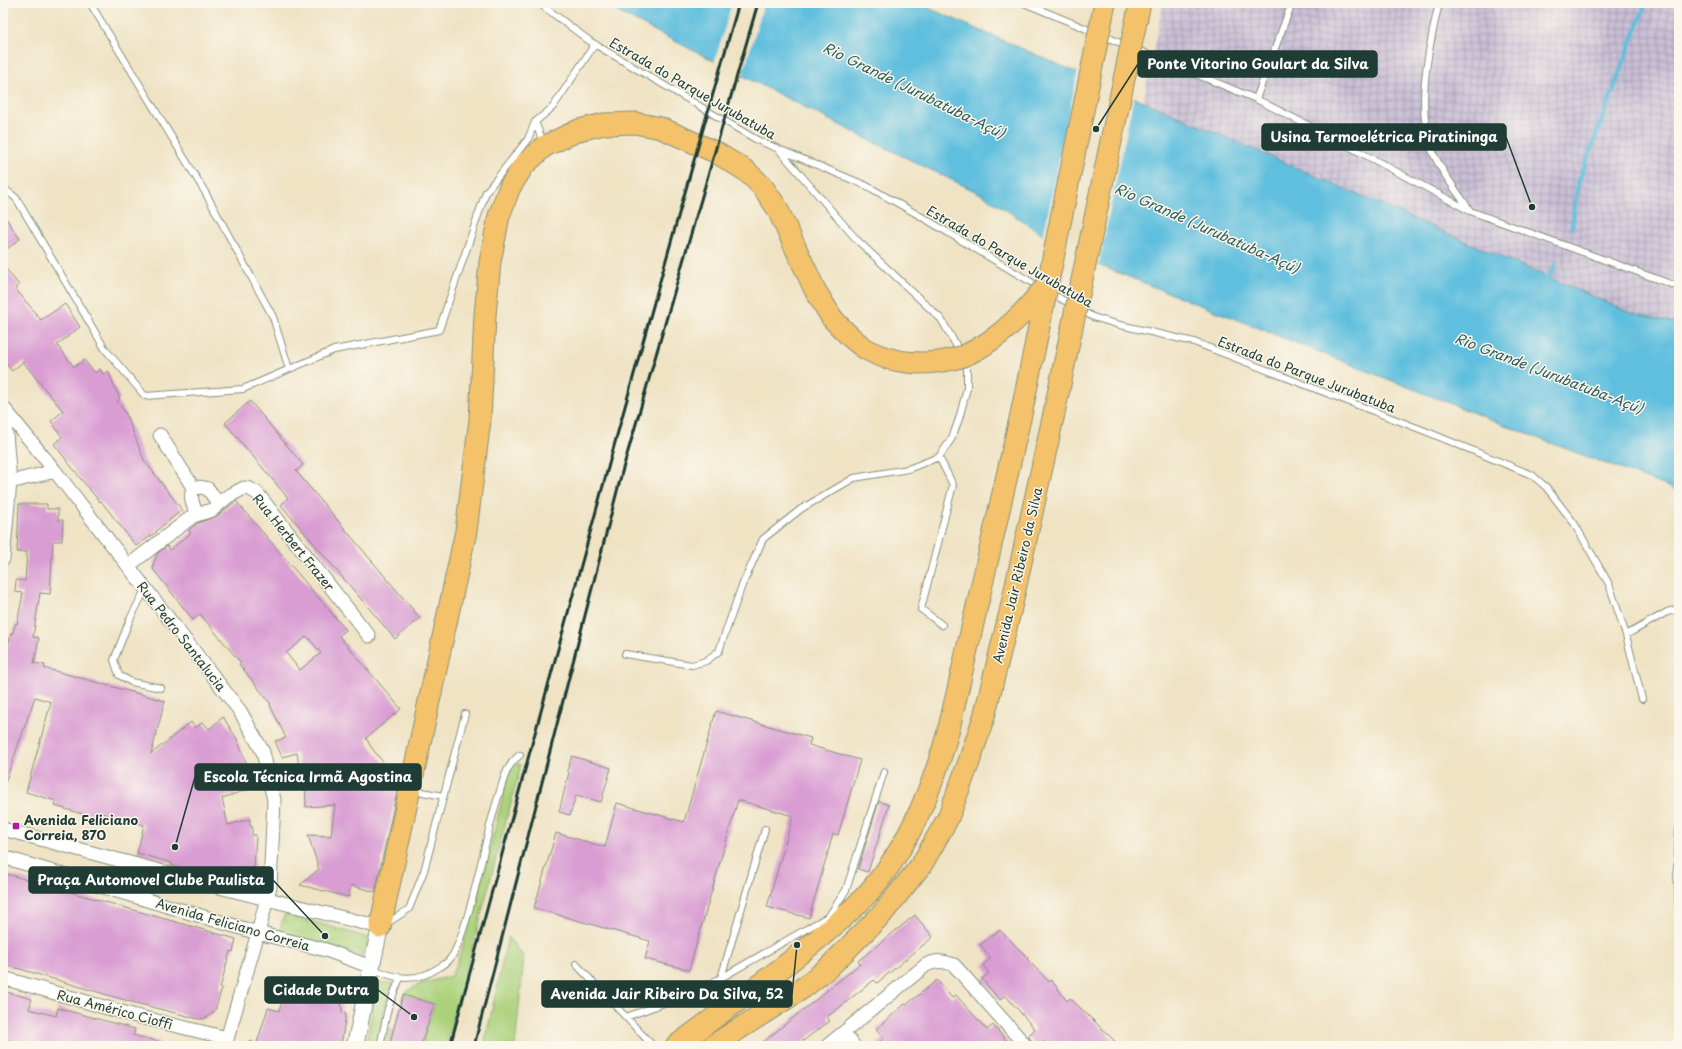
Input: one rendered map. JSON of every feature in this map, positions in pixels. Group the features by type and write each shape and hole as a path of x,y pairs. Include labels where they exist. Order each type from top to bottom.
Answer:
{"main road":[{"path":"676,1046 787,965 840,921 874,886 891,864 922,807 941,760 1022,410 1046,286 1105,3"},
{"name":"Avenida Jair Ribeiro da Silva","path":"712,1046 803,988 828,968 882,914 922,864 948,818 970,762 984,717 1008,619 1053,418 1140,3"},
{"path":"380,927 466,531 480,420 484,316 490,262 499,216 510,187 524,164 546,146 579,130 604,124 635,123 660,128 721,155 744,170 762,186 777,208 815,290 832,318 846,334 866,349 895,360 927,363 959,358 988,342 1011,325 1046,286"},
{"path":"891,864 897,880 897,894"}],"street":[{"name":"Rua Pedro Santalucia","path":"4,408 55,471 240,711 263,752 274,800 270,887 226,1042"},
{"path":"3,559 10,482 4,408"},
{"path":"160,435 194,489"},
{"path":"10,482 55,471"},
{"path":"194,489 198,488 208,490 219,504"},
{"name":"Rua Herbert Frazer","path":"128,566 197,514 212,510 231,495 244,488 250,488 257,493 369,636"},
{"path":"194,489 191,492 191,503 197,514"},
{"path":"3,829 267,899 380,927 355,1046"},
{"name":"Avenida Feliciano Correia","path":"3,857 258,933 326,950 371,967"},
{"path":"828,1046 843,1032 926,965 934,961 943,961 954,965 1026,1046"},
{"name":"Rua Américo Cioffi","path":"3,978 226,1042"},
{"path":"843,1032 854,1046"}],"lane":[{"path":"90,3 209,199 273,317 289,369"},
{"name":"Estrada do Parque Jurubatuba","path":"539,3 595,44 757,140 867,186 922,217 1004,267 1093,317 1116,324 1194,342 1425,431 1532,475 1546,487 1574,523 1595,557 1609,584 1626,635 1642,699"},
{"path":"1024,3 1256,99 1341,142 1470,211 1679,287"},
{"path":"1256,99 1292,3"},
{"path":"1439,3 1425,80 1424,119 1431,149 1444,174 1470,211"},
{"path":"3,188 16,198 105,349 145,396 243,389 334,350 439,330 486,192 528,140 536,122 553,107 595,44"},
{"path":"536,122 546,146"},
{"path":"625,654 692,665 706,661 720,651 741,588 763,539 801,510 854,478 908,469 939,458 952,438 959,419 967,388 967,364 941,319 857,240 779,150"},
{"path":"939,458 953,485 920,609 942,624"},
{"path":"146,588 130,620 114,660 119,675 130,682 161,688"},
{"path":"1626,635 1667,612 1679,609"},
{"path":"380,927 409,909 424,871 465,714"},
{"path":"371,967 386,974 400,978 418,978 429,974 449,961 457,950 474,896 496,803 506,772 511,761 520,756"},
{"path":"626,1017 689,994 721,978 829,916 846,890 884,772"},
{"path":"410,790 443,796"},
{"path":"721,978 765,829"},
{"path":"1679,829 1677,870 1679,912"},
{"path":"576,964 652,1046"},
{"path":"380,1046 388,1008 400,978"}],"shaded area":[{"path":"1163,3 1679,3 1679,324 1628,312 1143,102"}],"green space":[{"path":"520,764 520,769 446,1046 421,1046 434,1004 403,995 420,984 451,976 457,963 476,905 508,775 514,766"},
{"path":"286,914 370,938 364,956 279,932 284,915"},
{"path":"508,937 524,957 515,1046 484,1046"},
{"path":"380,982 393,983 385,1006 381,1026 393,1030 389,1046 365,1046 377,987"}],"water":[{"name":"Rio Grande (Jurubatuba-Açú)","path":"600,3 917,3 1628,312 1679,324 1679,491 1540,439 1078,257 983,195 865,138"}],"pier":[{"path":"732,3 764,3 742,78 714,63"},
{"path":"1078,71 1134,96 1098,267 1077,259 1043,237"}],"building":[{"path":"3,214 20,239 3,252"},
{"path":"3,265 19,285 15,288 41,320 65,304 80,327 57,345 74,367 84,360 95,373 100,369 103,374 108,371 120,399 117,401 126,414 144,460 182,510 156,531 157,532 136,546 54,444 62,437 51,421 63,411 23,362 12,371 3,360"},
{"path":"250,401 303,465 296,471 420,618 395,639 281,505 288,498 225,423"},
{"path":"236,501 346,630 339,636 401,709 366,738 371,747 399,782 375,892 351,885 348,897 300,885 319,869 308,835 331,836 335,805 306,807 305,778 301,779 297,753 282,757 275,741 286,738 270,705 271,704 239,664 241,663 200,614 193,620 153,569 158,553 167,546 170,550 191,533 189,530 198,523 217,516","holes":["307,636 321,653 300,670 286,653"]},
{"path":"19,504 47,504 47,509 58,509 58,520 63,520 62,541 53,541 50,594 40,593 33,637 39,638 34,663 45,665 44,668 165,701 151,754 191,722 195,728 203,722 209,729 223,717 237,739 247,765 253,788 222,798 228,825 250,819 252,835 256,835 254,870 245,881 228,877 228,881 171,865 172,863 137,853 144,825 98,812 96,818 55,806 56,801 26,792 51,702 35,697 5,783 3,783 3,705 9,676 3,674 3,647 8,648 11,633 13,633 15,624 17,624 23,593 15,592 16,580 25,581 27,552 17,552"},
{"path":"716,711 811,738 809,745 860,760 838,835 833,834 809,918 767,907 793,816 738,800 689,970 645,959 650,941 534,908 556,833 605,847 617,803 684,822"},
{"path":"572,756 611,768 601,802 576,795 570,815 559,812 569,772 567,771"},
{"path":"879,801 889,805 868,872 858,869"},
{"path":"3,873 236,939 233,952 230,951 220,988 222,988 215,1010 206,1018 199,1019 128,1001 3,964"},
{"path":"915,915 933,937 877,983 874,980 827,1017 830,1021 796,1046 758,1046 860,964 858,961"},
{"path":"1000,930 1049,982 1051,980 1067,1001 1070,998 1120,1046 1048,1046 1043,1040 1037,1046 1034,1046 1028,1036 1035,1029 1005,995 1000,1000 982,979 989,973 983,965 991,958 980,945"},
{"path":"937,980 952,998 956,995 987,1030 993,1025 1011,1046 875,1046 884,1038 876,1029 905,1004 906,1005"},
{"path":"304,986 334,994 333,1001 341,999 342,1012 346,1013 341,1046 256,1046 268,1008 279,1011 283,998 301,1003"},
{"path":"3,991 32,999 29,1009 56,1016 58,1008 135,1029 133,1035 160,1042 159,1046 6,1046 8,1039 3,1038"},
{"path":"403,995 434,1004 421,1046 389,1046"}],"waterway":[{"path":"1572,227 1578,183 1646,3"},
{"path":"1546,283 1556,263"}],"railway":[{"path":"450,1046 592,524 739,3"},
{"path":"474,1046 622,472 758,3"}],"place":[{"name":"Ponte Vitorino Goulart da Silva","path":"1096,129"},
{"name":"Usina Termoelétrica Piratininga","path":"1532,207"},
{"name":"Avenida Feliciano Correia, 870","path":"16,826"},
{"name":"Escola Técnica Irmã Agostina","path":"175,847"},
{"name":"Praça Automovel Clube Paulista","path":"325,936"},
{"name":"Avenida Jair Ribeiro Da Silva, 52","path":"797,945"},
{"name":"Cidade Dutra","path":"414,1017"}]}
